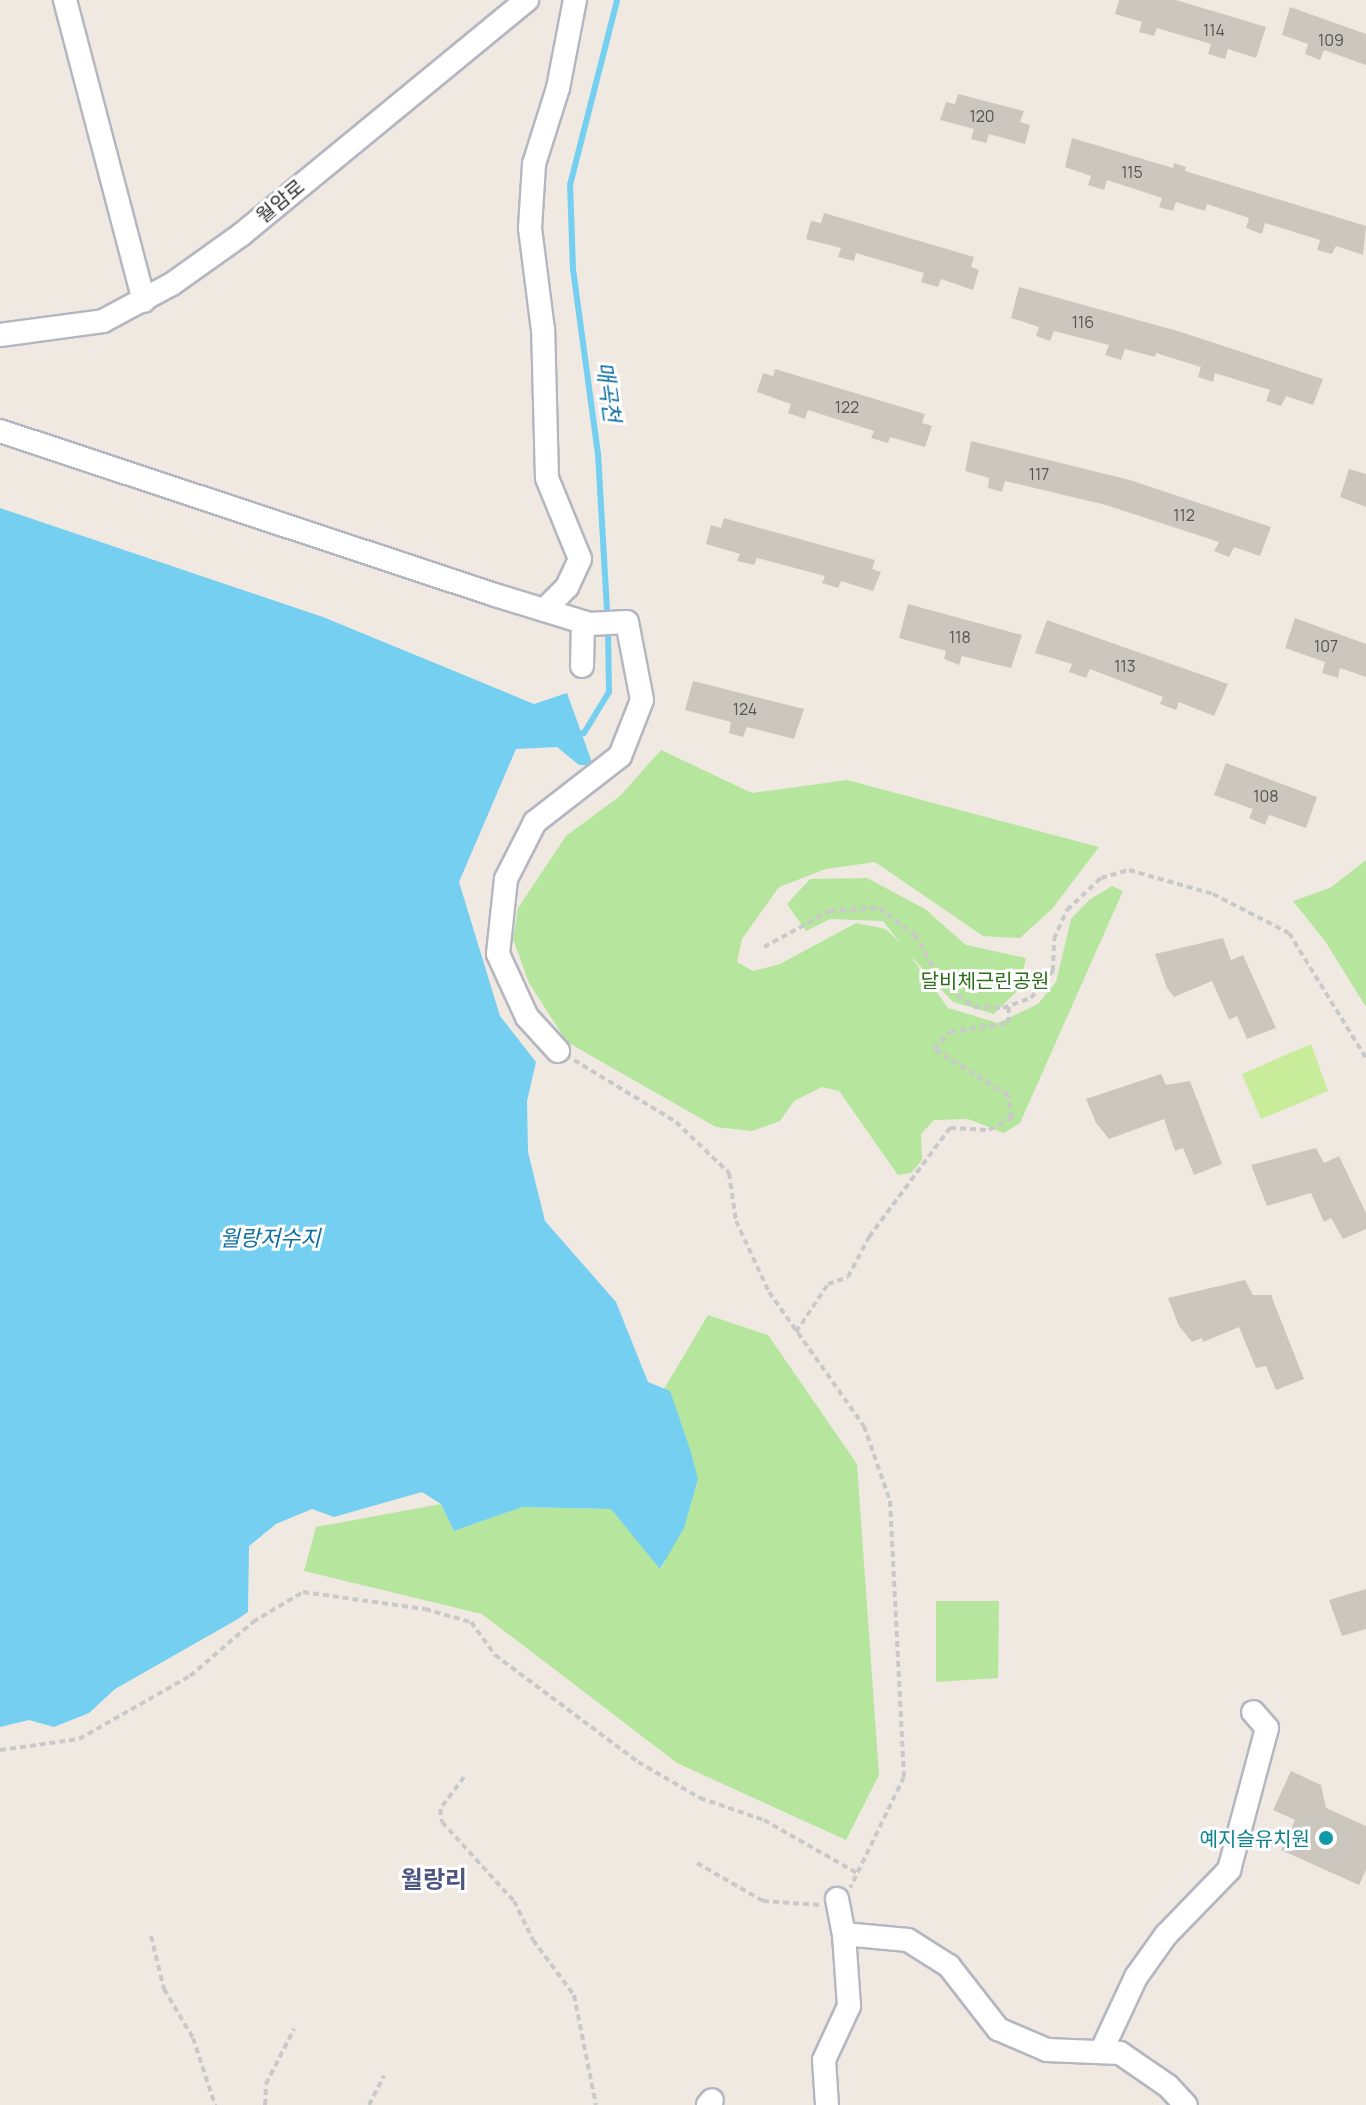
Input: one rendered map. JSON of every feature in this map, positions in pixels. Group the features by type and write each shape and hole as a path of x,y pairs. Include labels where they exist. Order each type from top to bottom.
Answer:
{"street":[{"path":"65,0 144,301"},
{"name":"월암로","path":"0,335 103,321 144,301 242,234 527,0"},
{"path":"544,610 567,587 580,559 547,478 543,330 530,228 534,164 558,88 575,0"},
{"path":"0,431 544,610 589,622 627,622 642,700 620,756 535,822 506,879 498,954 527,1017 558,1051"},
{"path":"582,666 589,622"},
{"path":"1101,2052 1136,1977 1166,1935 1229,1870 1267,1728 1253,1712"},
{"path":"827,2105 824,2060 849,2006 844,1934 837,1899"},
{"path":"844,1934 908,1940 949,1966 998,2029 1047,2050 1120,2053 1168,2086 1186,2105"}],"path":[{"path":"764,947 830,911 879,908 915,935 942,983 974,1007 1009,1006 1031,998 1053,971 1054,939 1067,910 1101,878 1129,870 1213,894 1289,933 1366,1058"},
{"path":"796,1332 828,1284 848,1277 869,1237 950,1128 989,1130 1012,1118 1008,1095 934,1049 950,1032 1008,1023 1009,1006"},
{"path":"558,1051 676,1122 729,1173 736,1221 769,1292 864,1426 890,1501 904,1777 846,1896 811,1907 763,1901 697,1863"},
{"path":"0,1750 79,1739 190,1676 253,1622 303,1592 425,1609 471,1622 495,1655 638,1762 700,1798 764,1820 857,1873"},
{"path":"464,1777 440,1809 442,1822 514,1901 533,1940 574,1995 596,2105"},
{"path":"151,1936 164,1989 193,2038 215,2105"},
{"path":"265,2105 266,2084 294,2029"},
{"path":"369,2105 384,2076"}],"green space":[{"name":"달비체근린공원","path":"661,750 752,793 847,780 1099,847 1052,909 1020,938 983,936 875,862 826,869 779,887 742,939 737,962 753,971 780,964 856,923 886,929 901,944 883,921 830,919 806,931 787,904 810,879 867,878 925,909 966,945 1026,958 1019,989 994,1014 953,1002 910,955 948,1008 998,1023 1038,1004 1056,982 1071,919 1089,900 1112,886 1123,891 1020,1123 1004,1133 968,1119 934,1120 921,1134 922,1160 911,1173 898,1175 839,1091 822,1087 794,1101 780,1121 752,1131 716,1127 567,1042 529,983 513,939 518,908 566,836 620,796"},
{"path":"1366,860 1366,1007 1325,941 1293,901 1330,888"},
{"path":"1311,1044 1328,1091 1261,1119 1242,1074"},
{"path":"708,1315 768,1335 857,1464 879,1775 846,1840 677,1763 482,1614 304,1571 316,1527 441,1504 454,1531 522,1507 611,1509 661,1569 697,1484 664,1389"},
{"path":"936,1601 999,1601 998,1678 936,1682"}],"water":[{"name":"월랑저수지","path":"0,508 323,617 534,704 567,693 593,765 579,765 557,747 516,749 459,882 500,1016 536,1062 527,1101 528,1152 545,1221 616,1302 648,1382 670,1391 690,1449 698,1479 684,1528 660,1569 611,1509 522,1507 454,1531 441,1504 422,1492 334,1517 312,1509 276,1524 249,1546 248,1612 238,1619 115,1689 89,1713 54,1727 29,1720 0,1727"}],"building":[{"path":"1119,0 1176,0 1266,27 1256,58 1228,49 1225,59 1208,54 1211,44 1157,28 1154,36 1139,32 1142,22 1115,14"},
{"path":"1290,7 1366,34 1366,65 1324,50 1320,60 1305,54 1308,44 1282,35"},
{"path":"958,94 1024,111 1020,122 1030,125 1025,144 989,134 986,143 971,139 974,129 940,120 946,102 955,104"},
{"path":"1072,138 1173,168 1174,163 1186,167 1185,171 1366,226 1363,255 1336,246 1332,254 1317,250 1320,240 1265,223 1262,234 1246,228 1249,218 1207,204 1205,211 1176,202 1173,211 1159,207 1162,198 1107,180 1104,190 1088,185 1091,176 1065,167"},
{"path":"824,213 974,257 971,267 979,270 973,290 941,279 938,287 921,282 924,273 856,253 854,261 838,257 841,248 806,239 811,221 821,223"},
{"path":"1019,287 1181,332 1323,379 1313,405 1286,396 1281,406 1266,401 1270,390 1215,373 1213,382 1198,377 1201,367 1156,353 1155,357 1125,349 1121,360 1105,355 1109,345 1054,331 1050,341 1036,336 1039,327 1011,318"},
{"path":"775,369 925,414 922,423 932,426 925,447 890,437 888,443 871,438 874,431 808,410 805,419 788,413 791,404 757,392 763,373 773,376"},
{"path":"971,441 1130,480 1271,527 1260,556 1234,547 1229,557 1214,551 1219,542 1106,505 1005,481 1002,492 988,488 989,478 965,471"},
{"path":"1349,469 1366,474 1366,507 1340,497"},
{"path":"724,518 875,560 872,569 881,572 873,591 841,581 838,588 822,583 825,576 757,558 754,565 737,561 740,554 706,544 711,525 721,528"},
{"path":"908,604 1022,635 1011,668 962,656 959,665 944,659 946,651 899,638"},
{"path":"1295,618 1366,644 1366,677 1340,668 1338,678 1322,673 1325,662 1285,648"},
{"path":"1047,620 1228,684 1214,716 1179,702 1176,710 1160,704 1163,697 1090,669 1086,678 1069,672 1072,664 1035,653"},
{"path":"693,681 804,709 794,739 747,727 743,737 729,733 731,722 685,710"},
{"path":"1226,763 1317,797 1306,828 1269,815 1265,825 1249,818 1253,809 1214,795"},
{"path":"1223,938 1231,960 1243,955 1276,1028 1247,1039 1237,1016 1229,1020 1212,981 1174,997 1167,988 1155,954"},
{"path":"1161,1074 1166,1085 1190,1081 1222,1164 1194,1175 1183,1148 1175,1151 1164,1119 1109,1139 1096,1123 1086,1099"},
{"path":"1316,1148 1324,1163 1339,1156 1366,1213 1366,1229 1343,1239 1331,1218 1324,1222 1311,1193 1267,1206 1251,1165"},
{"path":"1245,1280 1253,1295 1271,1295 1304,1379 1276,1390 1266,1366 1256,1368 1239,1327 1203,1342 1202,1338 1192,1342 1179,1326 1168,1298"},
{"path":"1366,1589 1366,1629 1342,1636 1329,1600"},
{"name":"예지슬유치원","path":"1291,1771 1321,1785 1326,1808 1366,1826 1366,1870 1359,1885 1281,1850 1295,1820 1273,1810"}],"waterway":[{"name":"매곡천","path":"577,734 584,733 609,692 598,454 573,269 570,185 617,0"}],"place":[{"name":"예지슬유치원","path":"1326,1838"}],"district":[{"name":"월랑리","path":"434,1879"}]}
